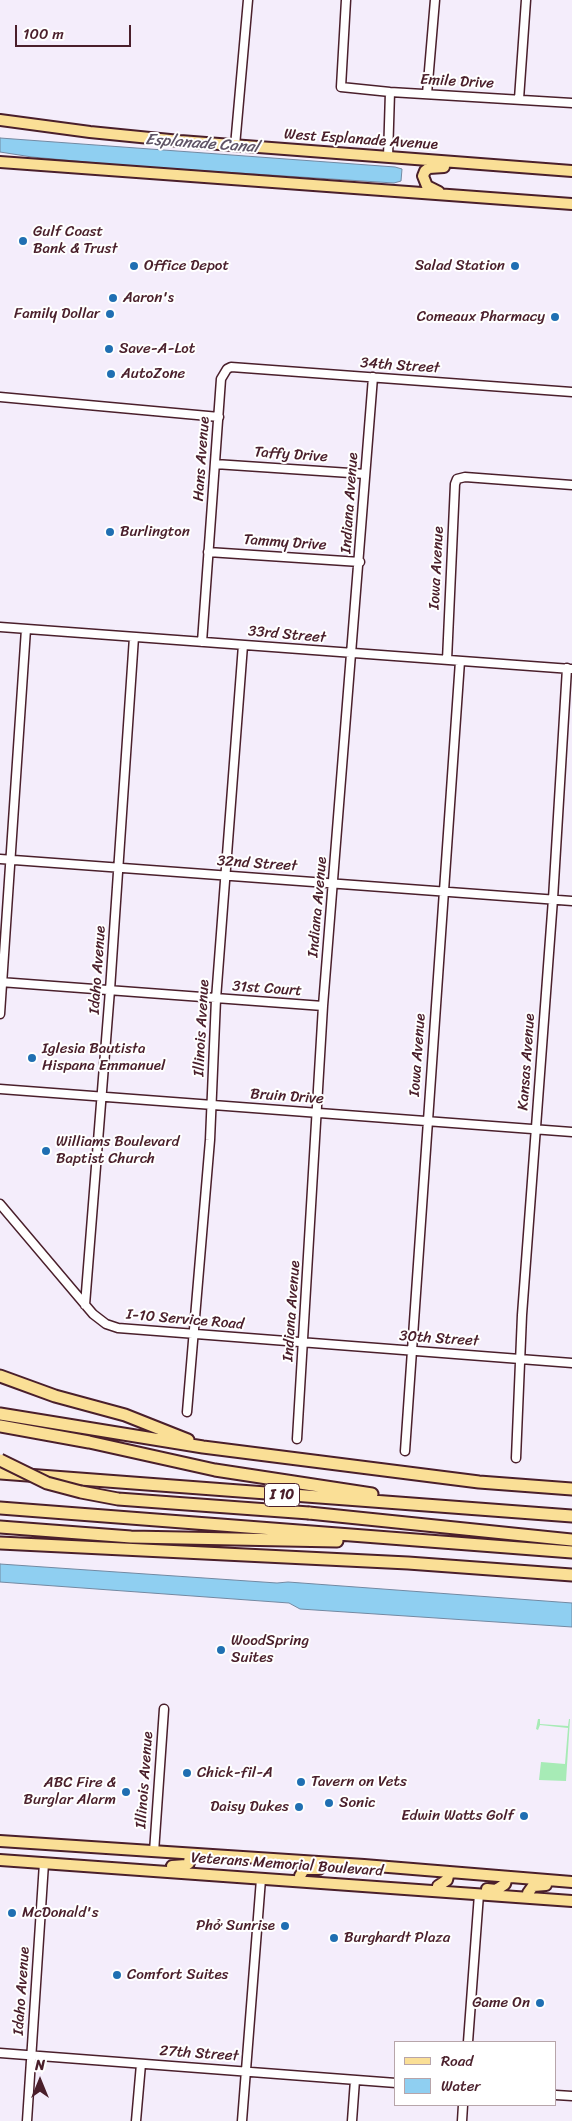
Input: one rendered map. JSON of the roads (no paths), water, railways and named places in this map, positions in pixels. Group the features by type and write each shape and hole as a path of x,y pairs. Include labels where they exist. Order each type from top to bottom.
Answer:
{"highway":[{"path":"0,1376 55,1396 125,1415 170,1431 203,1447"},
{"path":"0,1414 203,1447 479,1482 572,1488"},
{"path":"0,1426 89,1442 215,1470 450,1506"},
{"path":"0,1460 47,1483 118,1499 309,1513 572,1540"},
{"name":"I 10","path":"0,1473 572,1516"},
{"name":"I 10","path":"0,1508 572,1552"},
{"path":"0,1527 131,1536 298,1541 411,1540"},
{"path":"0,1543 408,1563 572,1575"}],"main road":[{"name":"West Esplanade Avenue","path":"0,120 113,135 235,146 572,171"},
{"path":"0,126 36,125"},
{"path":"0,162 447,195 572,202"},
{"path":"447,195 432,190 427,186 424,180 425,171 434,166 505,170 511,166"},
{"name":"Veterans Memorial Boulevard","path":"0,1841 364,1865 572,1882"},
{"path":"44,1863 79,1859 182,1866 189,1863 190,1854"},
{"name":"Veterans Memorial Boulevard","path":"0,1860 572,1901"},
{"path":"300,1881 300,1876 304,1870 357,1872 364,1865"},
{"path":"438,1886 447,1880 449,1872"},
{"path":"344,1884 362,1880 496,1890 506,1884 507,1877"},
{"path":"528,1898 530,1889 539,1885 572,1887"}],"street":[{"path":"235,146 248,0"},
{"name":"Emile Drive","path":"346,0 341,87 390,92 572,103"},
{"path":"427,94 435,0"},
{"path":"519,99 526,0"},
{"path":"388,157 390,92"},
{"name":"34th Street","path":"227,369 373,377 572,392"},
{"name":"Hans Avenue","path":"202,642 221,379 227,369"},
{"name":"Indiana Avenue","path":"297,1439 323,1006 360,562 373,377"},
{"path":"0,397 219,417"},
{"name":"Taffy Drive","path":"215,464 365,474"},
{"name":"Iowa Avenue","path":"447,660 455,484 458,478 465,476 572,485"},
{"name":"Tammy Drive","path":"208,552 360,562"},
{"name":"33rd Street","path":"0,627 352,654 570,668"},
{"path":"0,1014 26,629"},
{"name":"Idaho Avenue","path":"85,1304 110,990 134,637"},
{"name":"Illinois Avenue","path":"187,1412 212,1105 216,999 243,645"},
{"name":"Iowa Avenue","path":"405,1451 460,661"},
{"name":"Kansas Avenue","path":"516,1458 520,1359 570,668"},
{"name":"32nd Street","path":"0,859 572,901"},
{"name":"31st Court","path":"1,982 323,1006"},
{"name":"Bruin Drive","path":"0,1089 572,1132"},
{"name":"I-10 Service Road","path":"0,1204 85,1304 106,1324 118,1328 304,1343"},
{"name":"30th Street","path":"304,1343 572,1363"},
{"name":"Illinois Avenue","path":"154,1852 164,1709"},
{"name":"Idaho Avenue","path":"27,2121 44,1863"},
{"path":"242,2121 261,1878"},
{"path":"468,2041 479,1894"},
{"name":"27th Street","path":"0,2053 394,2083"},
{"path":"136,2121 140,2064"},
{"path":"352,2121 355,2080"},
{"path":"557,2095 572,2096"},
{"path":"462,2121 463,2106"}],"water":[{"path":"0,138 395,167 402,169 401,181 394,183 129,166 32,157 0,152"},
{"path":"0,1564 277,1583 288,1582 572,1603 572,1627 300,1609 289,1603 0,1582"}],"place":[{"name":"Gulf Coast Bank & Trust","path":"23,241"},
{"name":"Office Depot","path":"134,266"},
{"name":"Salad Station","path":"515,266"},
{"name":"Aaron's","path":"113,298"},
{"name":"Family Dollar","path":"110,314"},
{"name":"Comeaux Pharmacy","path":"555,317"},
{"name":"Save-A-Lot","path":"109,349"},
{"name":"AutoZone","path":"111,374"},
{"name":"Burlington","path":"110,532"},
{"name":"Iglesia Bautista Hispana Emmanuel","path":"32,1058"},
{"name":"Williams Boulevard Baptist Church","path":"46,1151"},
{"name":"WoodSpring Suites","path":"221,1650"},
{"name":"Chick-fil-A","path":"187,1773"},
{"name":"Tavern on Vets","path":"301,1782"},
{"name":"ABC Fire & Burglar Alarm","path":"126,1792"},
{"name":"Sonic","path":"329,1803"},
{"name":"Daisy Dukes","path":"299,1807"},
{"name":"Edwin Watts Golf","path":"524,1816"},
{"name":"McDonald's","path":"12,1913"},
{"name":"Phở Sunrise","path":"285,1926"},
{"name":"Burghardt Plaza","path":"334,1938"},
{"name":"Comfort Suites","path":"117,1975"},
{"name":"Game On","path":"540,2003"}],"water label":[{"name":"Esplanade Canal","path":"202,144"}]}
